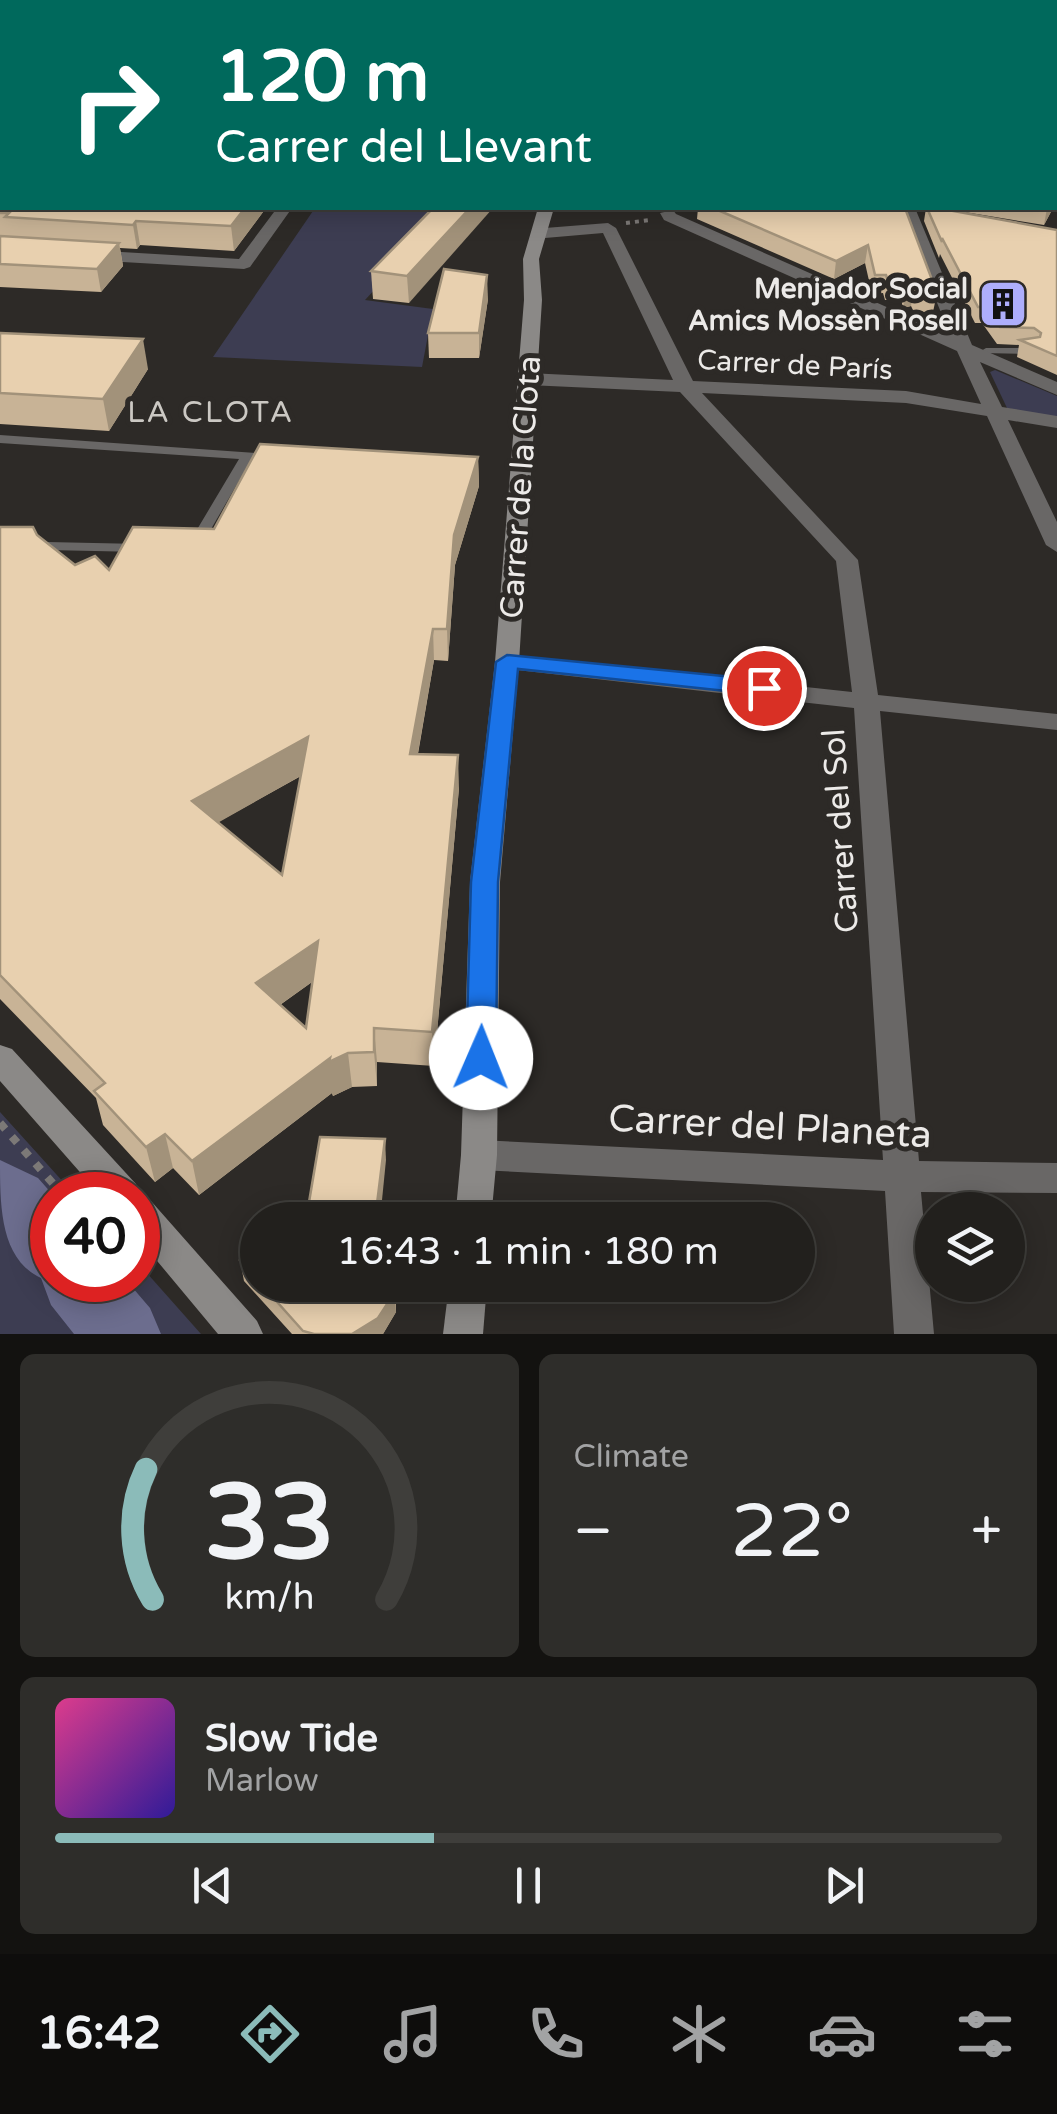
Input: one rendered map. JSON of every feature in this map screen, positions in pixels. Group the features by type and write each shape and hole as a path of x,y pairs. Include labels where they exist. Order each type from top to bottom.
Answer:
{"street":[{"path":"75,254 244,264 283,210"},
{"path":"663,216 698,210"},
{"path":"908,210 1057,544"},
{"path":"663,216 1057,389"},
{"name":"Carrer de la Clota","path":"534,292 532,258 546,220"},
{"name":"Carrer de la Clota","path":"475,1202 485,882 507,662 534,292 546,220"},
{"name":"Carrer del Sol","path":"546,220 608,228 686,387 847,560 866,698 914,1334"},
{"name":"Carrer de París","path":"528,379 906,397 1057,422"},
{"path":"507,662 866,698 1057,722"},
{"path":"0,1058 102,1172"},
{"name":"Carrer del Planeta","path":"479,1155 900,1176 1057,1178"},
{"path":"160,1238 243,1334"},
{"path":"464,1334 467,1302"},
{"path":"470,1302 473,1334"}],"lane":[{"path":"974,351 1029,351"},
{"path":"0,439 284,459"},
{"path":"173,548 192,549 246,456"},
{"path":"0,545 154,548"}],"path":[{"path":"622,224 663,216"},
{"path":"0,1122 43,1172"}],"shaded area":[{"path":"314,210 448,210 365,300 433,309 422,367 213,357"},
{"path":"995,370 1057,396 1057,419 1007,408 990,372"},
{"path":"0,1112 54,1172 30,1172 30,1302 160,1302 160,1288 201,1334 0,1334"}],"building":[{"path":"243,210 231,226 136,221 133,225 5,217 9,213 0,213"},
{"path":"431,210 468,210 407,276 371,271"},
{"path":"718,210 906,210 937,293 917,293 914,288 906,289 904,281 888,281 886,275 875,275 868,245 836,261"},
{"path":"928,210 948,210 1057,230 1057,356 1020,340 1040,337 1041,333 1034,328 1000,327 985,307 978,307 942,238 942,242"},
{"path":"0,236 119,243 97,269 0,264"},
{"path":"444,269 487,275 479,333 428,333"},
{"path":"0,333 143,339 103,399 0,393"},
{"path":"260,444 478,457 454,535 447,629 433,629 410,754 458,755 432,1032 374,1028 374,1052 348,1053 329,1062 330,1058 192,1161 165,1134 146,1147 94,1091 105,1083 0,975 0,527 33,527 37,535 75,565 95,556 109,570 133,527 214,529","holes":["308,737 282,875 192,801","318,941 306,1028 256,983"]},
{"path":"320,1137 385,1139 377,1202 309,1202"},
{"path":"277,1302 388,1302 378,1318 352,1334 303,1331"}],"waterway":[{"path":"0,1192 30,1222"},
{"path":"96,1302 122,1334"}],"place":[{"name":"Menjador Social Amics Mossèn Rosell","path":"1003,304"}],"district":[{"name":"LA CLOTA","path":"211,412"}],"route":[{"path":"481,1058 485,882 507,662 764,688"}]}
